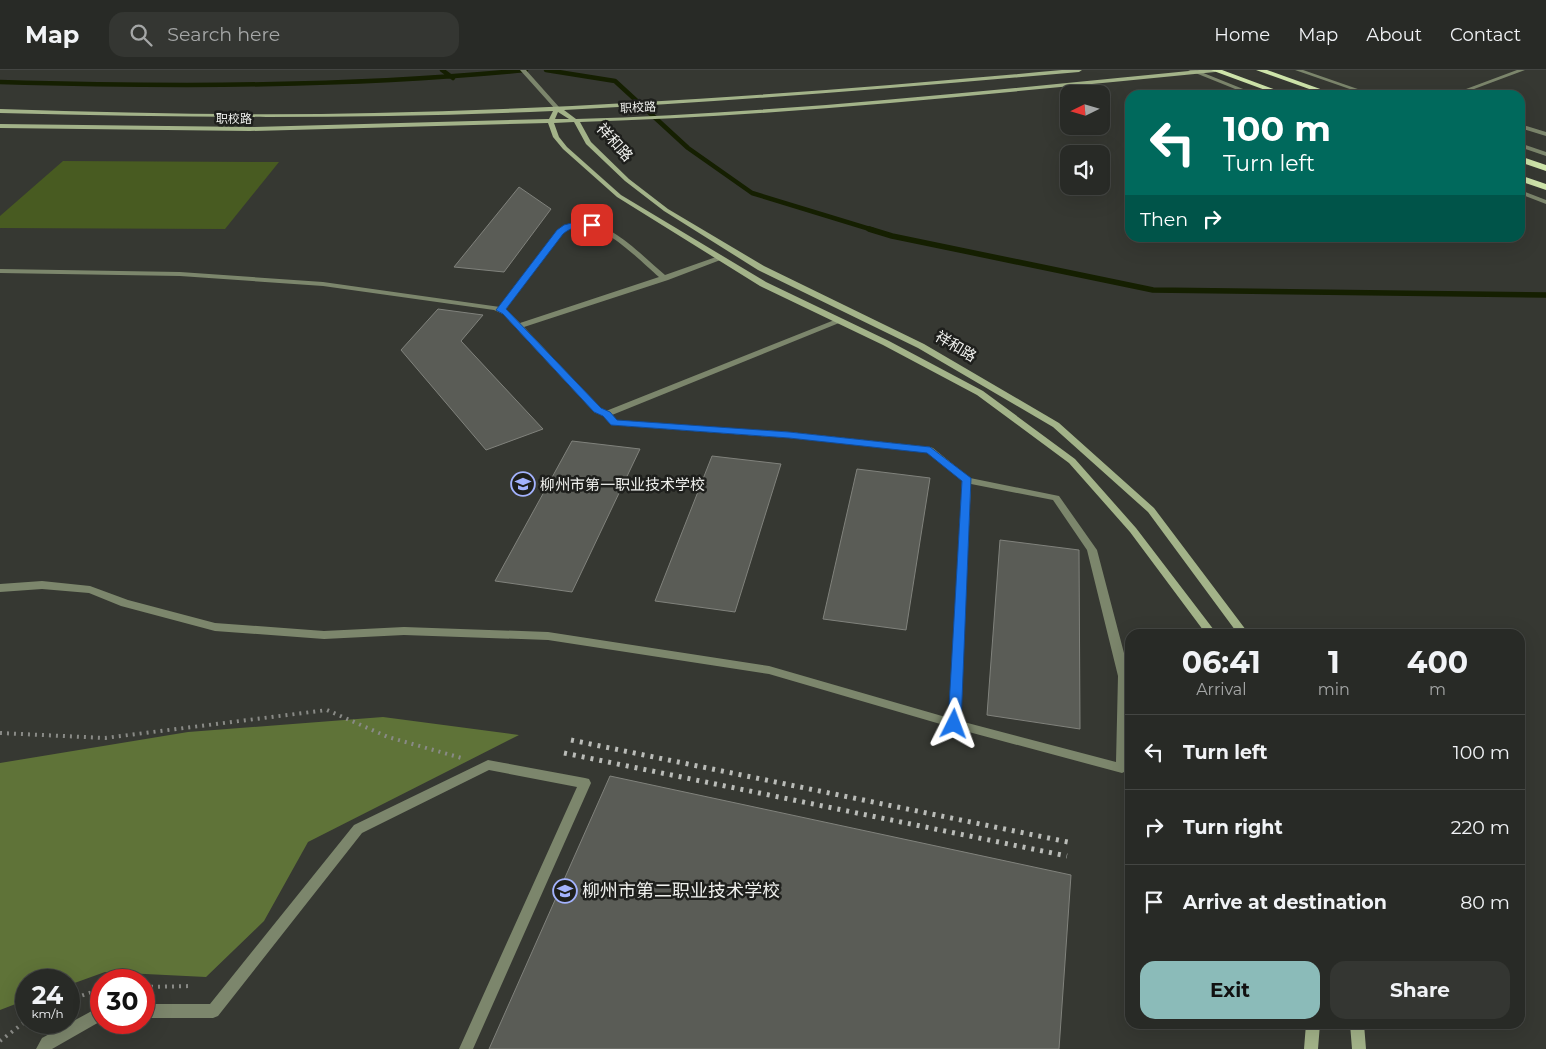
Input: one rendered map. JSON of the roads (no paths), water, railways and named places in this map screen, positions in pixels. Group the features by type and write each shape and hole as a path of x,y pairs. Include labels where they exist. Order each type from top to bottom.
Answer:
{"highway":[{"path":"1215,70 1272,90"},
{"path":"1260,70 1318,90"},
{"path":"1525,161 1546,168"},
{"path":"1525,180 1546,187"}],"main road":[{"name":"职校路","path":"0,112 262,116 376,115 557,108 725,99 1079,70"},
{"name":"职校路","path":"0,126 250,129 577,122 729,114 1215,70"},
{"name":"祥和路","path":"557,108 577,122 588,143 627,180 666,210 761,268 921,346 1056,425 1151,510 1240,629"},
{"path":"551,122 557,108"},
{"name":"祥和路","path":"551,122 556,137 565,148 619,196 719,259 764,284 980,393 1072,460 1132,530 1208,629"},
{"path":"1311,1049 1313,1029"},
{"path":"1357,1029 1359,1049"}],"street":[{"path":"523,70 557,108"},
{"path":"1191,70 1242,90"},
{"path":"1298,70 1357,90"},
{"path":"1467,90 1522,70"},
{"path":"1525,128 1546,134"},
{"path":"1525,147 1546,154"},
{"path":"1525,194 1546,202"},
{"path":"501,310 560,232 567,226 579,224 592,225 608,234 665,278"},
{"path":"519,326 719,259"},
{"path":"0,271 180,274 314,284 440,299 501,310 506,312 597,410 606,414 615,422 789,435 930,450 967,480 1056,498 1092,550 1124,676 1122,768 954,724 769,670 548,636 404,631 324,635 215,627 125,603 90,590 42,585 0,588"},
{"path":"606,414 840,321"},
{"path":"954,724 967,480"},
{"path":"155,1011 213,1011 358,829 488,765 585,783 466,1049"},
{"path":"43,1049 47,1043 90,1019"}],"waterway":[{"path":"442,70 451,77"},
{"path":"451,77 526,70"},
{"path":"546,70 615,81 688,148 752,193 873,230"},
{"path":"0,82 198,85 329,83 451,77"},
{"path":"869,229 892,236 1153,290 1546,295"}],"railway":[{"path":"571,740 1068,842"},
{"path":"564,753 1067,856"}],"place":[{"name":"柳州市第一职业技术学校","path":"523,484"},
{"name":"柳州市第二职业技术学校","path":"565,891"}]}
